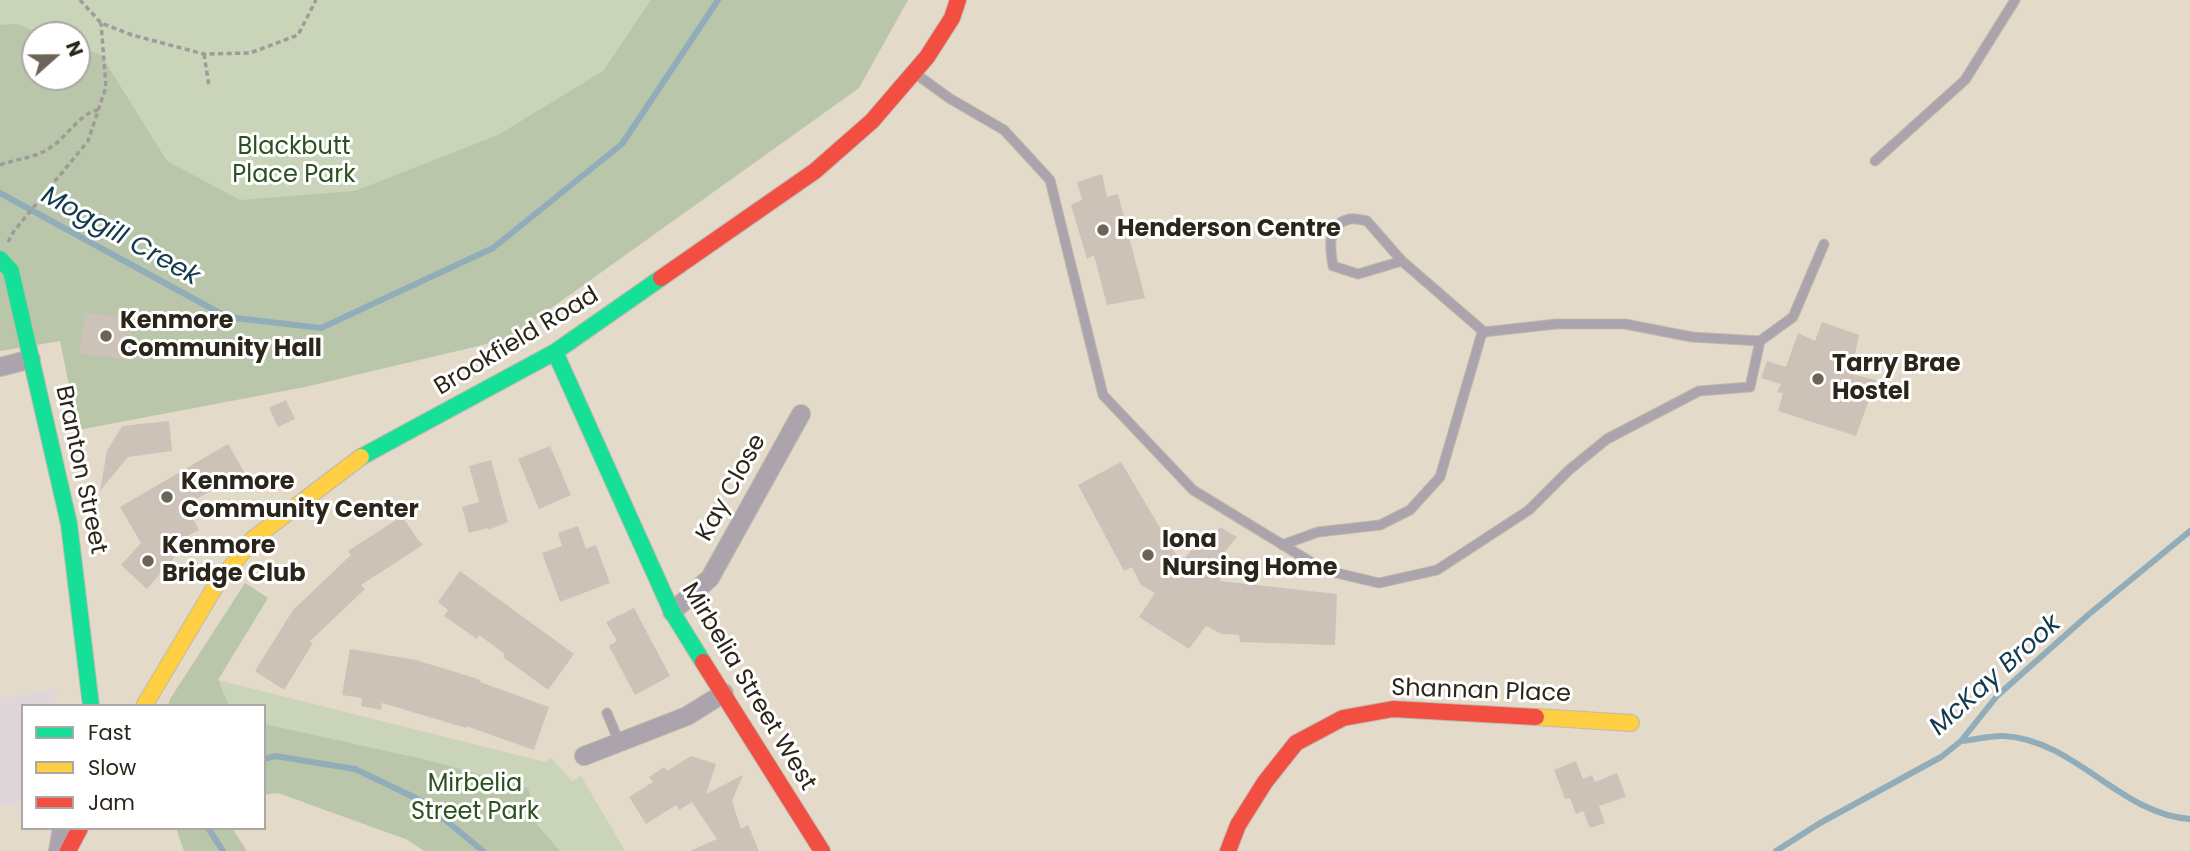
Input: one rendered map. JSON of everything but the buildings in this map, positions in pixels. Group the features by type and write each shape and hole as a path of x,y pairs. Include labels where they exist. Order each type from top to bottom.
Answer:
{"street":[{"name":"Brookfield Road","path":"145,704 215,587 253,539 358,458 555,352 815,171 872,121 914,73 953,18 958,0"},
{"name":"Branton Street","path":"0,258 11,271 69,524 82,619 89,703"},
{"name":"Mirbelia Street West","path":"555,352 672,612 822,851"},
{"path":"0,367 32,359"},
{"name":"Kay Close","path":"672,612 710,578 800,414"},
{"path":"584,756 687,716 724,694"},
{"name":"Shannan Place","path":"1228,851 1238,825 1265,782 1296,743 1343,718 1393,709 1631,723"},
{"path":"58,851 62,830"},
{"path":"68,851 79,830"}],"lane":[{"path":"1875,161 1965,80 2015,0"},
{"path":"914,73 1004,130 1050,180 1103,395 1193,491 1324,570 1379,583 1437,570 1529,510 1569,470 1607,439 1699,391 1750,387 1760,341"},
{"path":"1402,261 1358,275 1333,266 1329,240 1337,226 1350,219 1367,221 1402,261 1484,332 1556,324 1625,324 1692,337 1760,341 1793,317 1824,244"},
{"path":"1282,545 1318,531 1380,525 1410,510 1440,477 1484,332"},
{"path":"607,713 619,742"}],"path":[{"path":"80,0 101,23 132,36 204,54 250,53 298,35 316,0"},
{"path":"14,232 88,141 106,87 101,23"},
{"path":"204,54 209,86"},
{"path":"0,165 11,160 24,160 48,150 63,139 89,112 98,110"}],"shaded area":[{"path":"57,689 55,704 21,704 21,803 0,806 0,699"}],"green space":[{"name":"Blackbutt Place Park","path":"0,0 718,0 493,248 0,193"},
{"path":"651,0 908,0 859,88 508,339 305,387 78,430 60,341 0,351 0,25 21,26 21,91 91,91 91,51 101,55 167,161 240,200 355,191 498,135 603,71"},
{"path":"245,583 268,598 218,680 228,704 169,704"},
{"name":"Mirbelia Street Park","path":"218,680 545,762 551,758 572,781 581,776 625,851 452,851 266,782 266,704 208,704"},
{"path":"266,724 431,761 528,788 538,826 560,851 424,851 408,840 278,793 266,795"},
{"path":"177,830 233,830 247,851 184,851"}],"waterway":[{"name":"Moggill Creek","path":"0,193 227,317 321,328 493,248 622,144 718,0"},
{"name":"McKay Brook","path":"1776,851 1820,823 1941,757 1961,741 1997,696 2088,615 2190,531"},
{"path":"1961,741 1999,736 2030,741 2076,763 2141,804 2165,814 2190,819"},
{"name":"McKay Brook","path":"266,758 275,756 355,769 422,801 483,851"},
{"name":"McKay Brook","path":"209,830 223,851"}],"traffic: fast":[{"path":"0,259 11,271 69,524 91,704"},
{"path":"361,457 555,352 661,278"},
{"path":"555,352 672,612 703,662"}],"traffic: slow":[{"path":"145,704 215,587 253,539 361,457"},
{"path":"1536,717 1631,723"}],"traffic: jam":[{"path":"661,278 815,171 872,121 927,57 952,18 958,0"},
{"path":"703,662 822,851"},
{"path":"1228,851 1238,825 1265,782 1296,743 1343,718 1393,709 1536,717"},
{"path":"68,851 79,830"}],"place":[{"name":"Henderson Centre","path":"1103,230"},
{"name":"Kenmore Community Hall","path":"106,336"},
{"name":"Tarry Brae Hostel","path":"1818,379"},
{"name":"Kenmore Community Center","path":"167,497"},
{"name":"Iona Nursing Home","path":"1148,555"},
{"name":"Kenmore Bridge Club","path":"148,561"}]}
